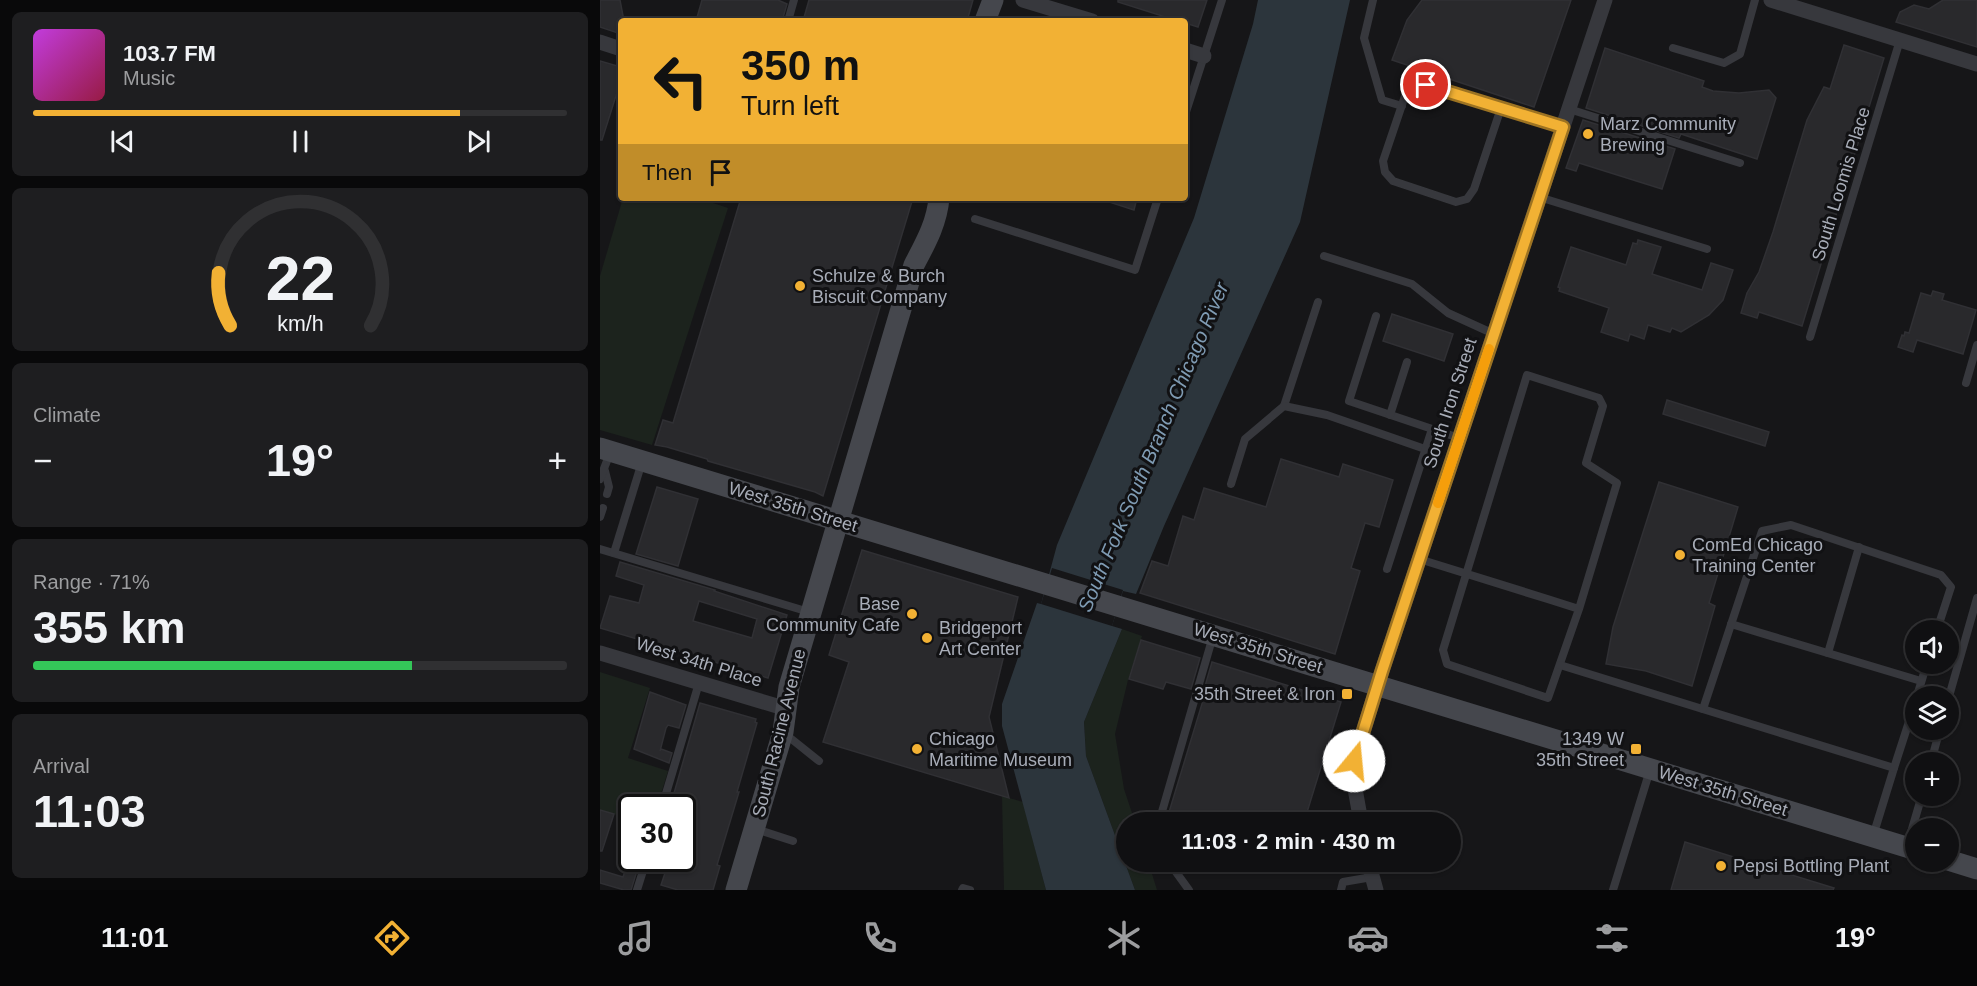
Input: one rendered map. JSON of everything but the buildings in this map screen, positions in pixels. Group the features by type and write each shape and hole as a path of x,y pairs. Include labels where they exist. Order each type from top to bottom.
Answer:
{"main road":[{"name":"South Racine Avenue","path":"914,266 916,230 927,201"},
{"name":"South Racine Avenue","path":"736,890 783,732 789,687 838,520 914,266 930,234 939,201"},
{"name":"West 35th Street","path":"604,461 642,461 1905,846"},
{"path":"1959,863 1977,869"}],"street":[{"path":"1023,0 1082,18"},
{"name":"South Iron Street","path":"1359,812 1354,783 1354,761 1377,685 1605,0"},
{"path":"1771,0 1977,64"},
{"path":"600,42 618,48"},
{"path":"1188,51 1204,56"},
{"name":"West 34th Place","path":"600,653 787,710"}],"lane":[{"path":"789,18 794,0"},
{"path":"1188,106 1222,0"},
{"path":"1373,0 1364,38 1382,99 1402,106"},
{"path":"1673,48 1724,63 1740,54 1755,0"},
{"name":"South Loomis Place","path":"1810,337 1900,40"},
{"path":"1501,108 1474,189 1467,199 1456,202 1393,181 1385,172 1383,161 1406,93 1415,85 1426,85 1563,127"},
{"path":"1569,109 1740,163"},
{"path":"1539,198 1707,249"},
{"path":"975,219 1135,270 1157,201"},
{"path":"1324,256 1412,284 1448,313 1494,334"},
{"path":"1231,484 1245,439 1284,406 1318,302"},
{"path":"1376,316 1348,401 1459,438"},
{"path":"1966,383 1977,345"},
{"path":"1390,415 1407,362"},
{"path":"1527,375 1599,398 1603,406 1586,463 1617,483 1580,609 1548,698 1447,664 1443,650 1527,375"},
{"path":"1284,406 1327,415 1425,449"},
{"path":"1387,569 1432,429"},
{"path":"600,479 604,461"},
{"path":"604,461 609,487 605,493"},
{"path":"614,553 642,461"},
{"path":"600,517 603,508"},
{"path":"1703,709 1762,531 1791,525 1941,574 1951,587 1940,620"},
{"path":"1828,653 1859,547"},
{"path":"600,549 811,612"},
{"path":"1419,559 1580,609"},
{"path":"1952,686 1977,598"},
{"path":"1731,624 1921,681"},
{"path":"1162,812 1214,635"},
{"path":"1560,664 1894,768"},
{"path":"1920,686 1923,674"},
{"path":"666,794 699,683"},
{"path":"783,732 819,760"},
{"path":"1873,837 1905,733"},
{"path":"1613,890 1650,768"},
{"path":"754,828 793,841"},
{"path":"637,890 643,872"},
{"path":"1176,872 1189,890"},
{"path":"1341,890 1344,882 1374,883"},
{"path":"962,890 963,888 970,890"}],"shaded area":[{"path":"622,201 707,201 728,208 652,445 600,430 600,276"},
{"path":"1122,629 1142,636 1128,680 1115,734 1124,789 1132,812 1116,812 1116,838 1086,756 1084,722"},
{"path":"600,672 650,688 628,758 668,771 661,794 618,794 618,815 600,810"},
{"path":"1002,796 1023,802 1046,890 1004,890"},
{"path":"1128,872 1151,872 1157,890 1135,890"}],"water":[{"name":"South Fork South Branch Chicago River","path":"1258,0 1350,0 1300,222 1164,526 1136,594 1123,591 1112,626 1122,629 1084,722 1086,756 1116,838 1116,872 1128,872 1135,890 1046,890 1002,726 1002,704 1037,603 1041,604 1057,545 1194,218 1253,24"}],"pier":[{"path":"1052,568 1123,590 1112,626 1041,604"}],"slow traffic":[{"path":"1438,503 1489,349"}],"place":[{"name":"Marz Community Brewing","path":"1588,134"},
{"name":"Schulze & Burch Biscuit Company","path":"800,286"},
{"name":"ComEd Chicago Training Center","path":"1680,555"},
{"name":"Base Community Cafe","path":"912,614"},
{"name":"Bridgeport Art Center","path":"927,638"},
{"name":"35th Street & Iron","path":"1347,694"},
{"name":"Chicago Maritime Museum","path":"917,749"},
{"name":"1349 W 35th Street","path":"1636,749"},
{"name":"Pepsi Bottling Plant","path":"1721,866"}],"route":[{"path":"1354,761 1563,127 1426,85"}]}
